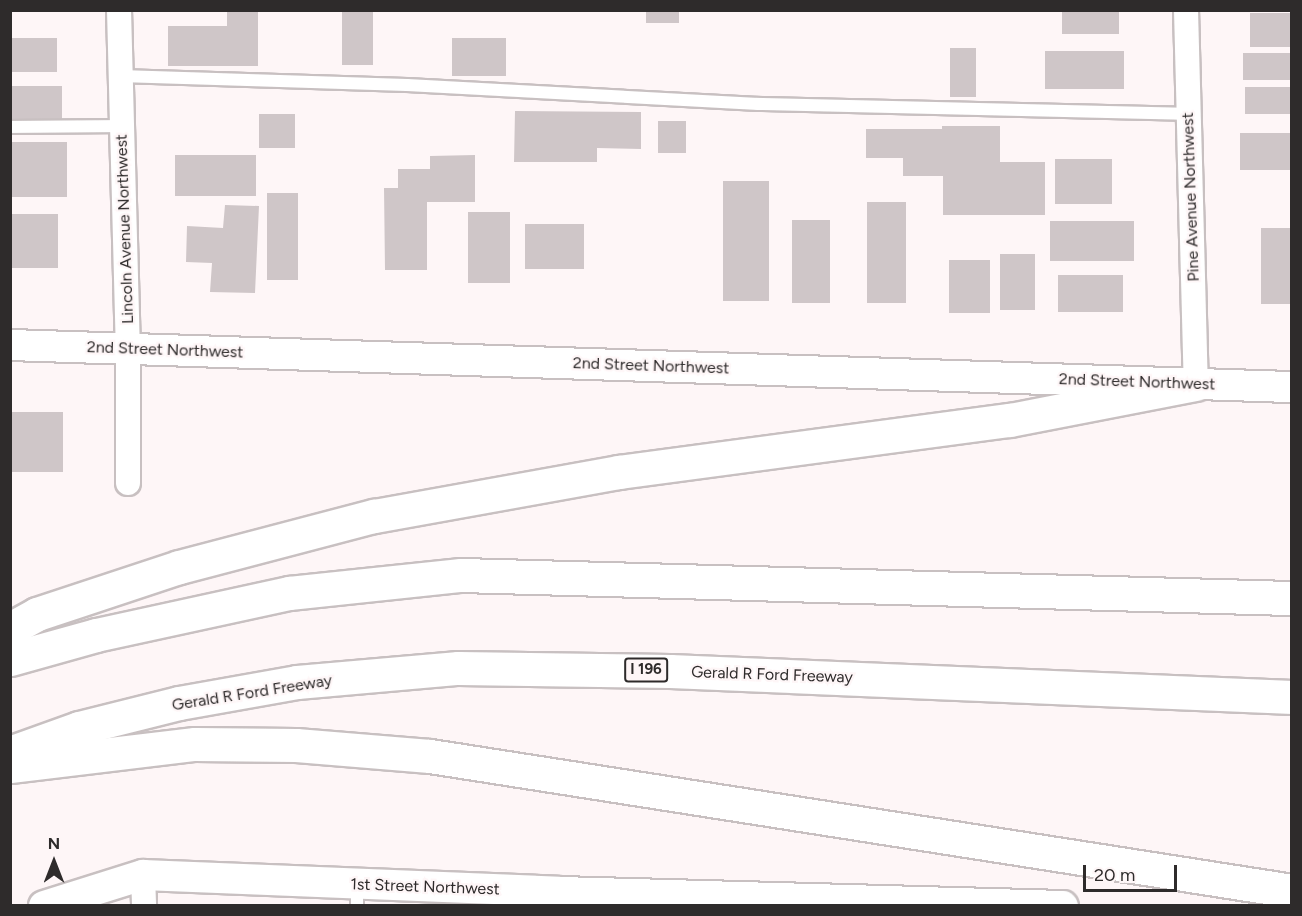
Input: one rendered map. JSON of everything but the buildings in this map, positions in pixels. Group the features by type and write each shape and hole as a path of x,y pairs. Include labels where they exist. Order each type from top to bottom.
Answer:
{"highway":[{"path":"10,629 37,614 179,567 374,516 619,472 1010,420 1196,384"},
{"path":"10,659 96,635 289,593 461,574 1292,598"},
{"name":"Gerald R Ford Freeway","path":"10,753 79,728 179,703 297,682 458,668 670,670 1292,697"},
{"path":"10,766 195,744 296,744 430,756 1292,891"}],"street":[{"name":"Lincoln Avenue Northwest","path":"119,10 128,349 128,483"},
{"name":"Pine Avenue Northwest","path":"1186,10 1196,384"},
{"name":"2nd Street Northwest","path":"10,345 1292,387"},
{"name":"1st Street Northwest","path":"44,906 143,875 357,895 1062,906"},
{"path":"143,875 144,906"}],"lane":[{"path":"120,76 407,85 758,104 1188,114"},
{"path":"10,127 121,126"}]}
